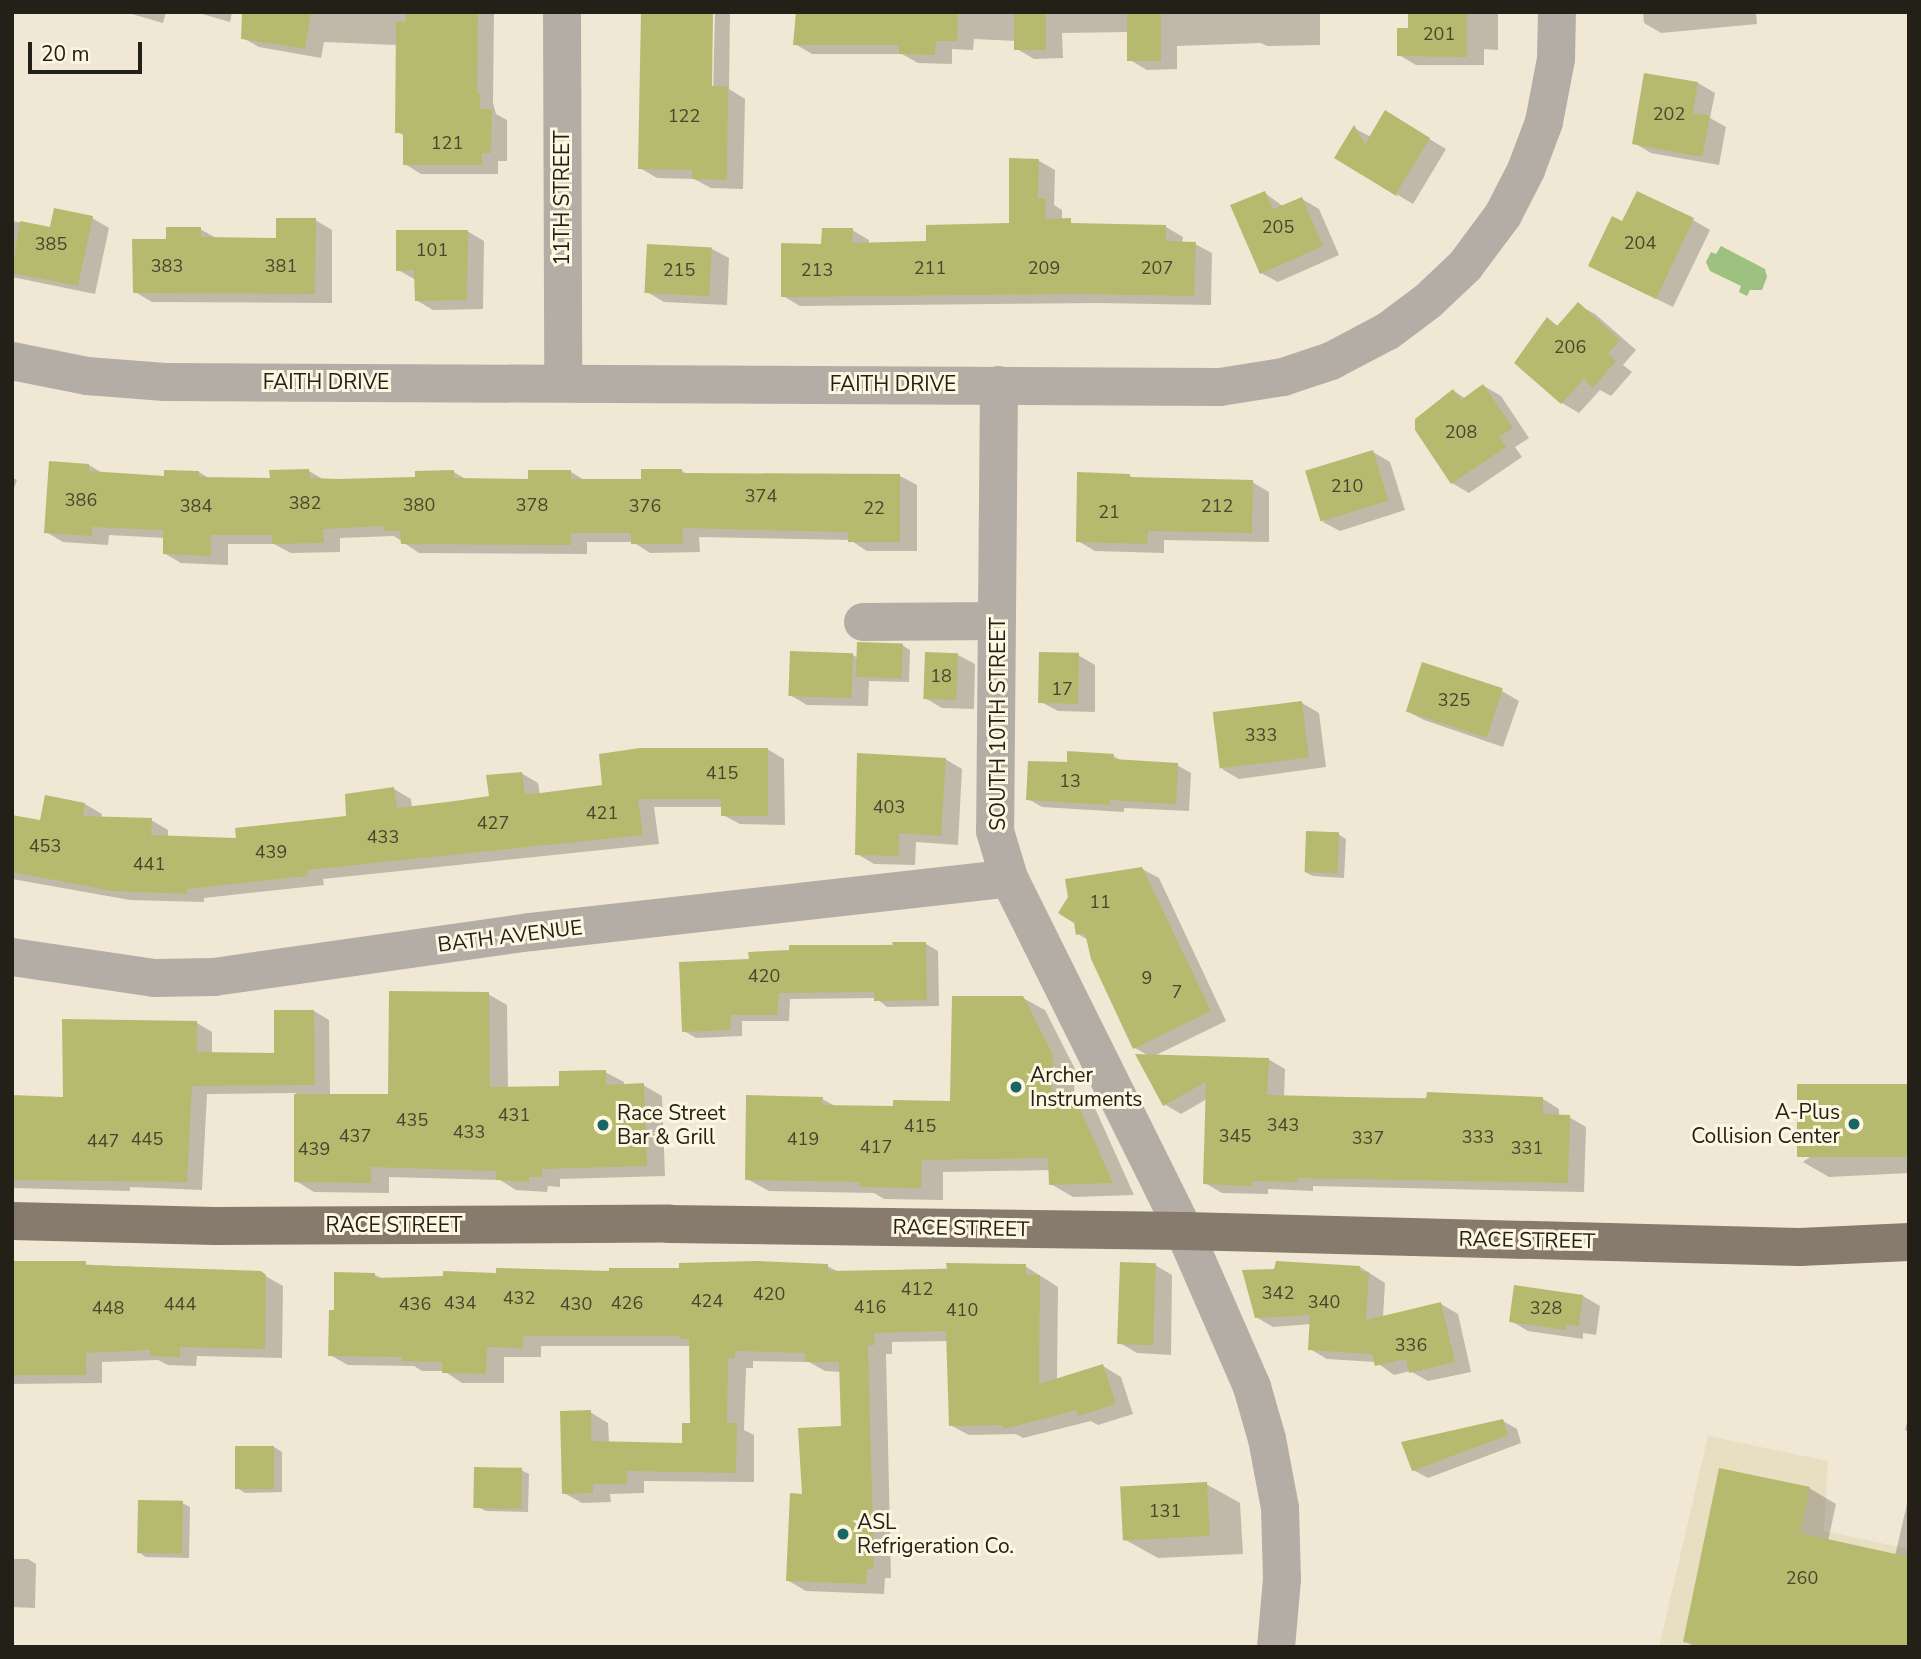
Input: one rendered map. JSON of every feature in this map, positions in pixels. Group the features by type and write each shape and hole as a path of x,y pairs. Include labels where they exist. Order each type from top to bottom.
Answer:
{"main road":[{"name":"RACE STREET","path":"12,1221 215,1226 669,1224 1184,1231 1787,1246 1909,1242"}],"street":[{"name":"11TH STREET","path":"562,12 563,383"},
{"name":"FAITH DRIVE","path":"12,361 87,376 165,382 1220,387 1283,377 1331,361 1388,331 1428,301 1465,266 1503,215 1521,181 1544,122 1556,59 1557,12"},
{"name":"SOUTH 10TH STREET","path":"999,385 995,831 1009,878 1184,1231 1252,1387 1267,1439 1280,1508 1282,1579 1276,1647"},
{"path":"863,622 997,621"},
{"name":"BATH AVENUE","path":"12,957 143,977 214,977 531,932 1009,878"}],"shaded area":[{"path":"1721,246 1765,269 1767,277 1762,290 1750,290 1747,296 1739,292 1741,286 1710,271 1706,262 1711,252 1716,254"},
{"path":"1708,1436 1828,1461 1824,1531 1909,1549 1909,1647 1659,1647"}],"building":[{"path":"242,12 311,12 305,49 241,39"},
{"path":"406,12 478,12 477,93 480,93 480,109 492,109 491,153 482,153 482,165 403,165 403,133 395,133 396,21 406,22"},
{"path":"641,12 713,12 712,86 728,87 727,180 692,179 692,170 638,169"},
{"path":"796,12 958,12 957,41 936,41 935,55 899,54 899,45 793,45"},
{"path":"1014,12 1046,12 1046,50 1014,50"},
{"path":"1127,12 1161,12 1161,61 1127,61"},
{"path":"1408,12 1467,12 1467,57 1397,56 1397,28 1408,28"},
{"path":"1644,73 1698,82 1693,113 1710,116 1702,157 1632,144"},
{"path":"1385,110 1430,138 1396,194 1398,197 1334,158 1354,125 1365,144"},
{"path":"1009,158 1039,159 1038,198 1046,199 1045,219 1071,218 1071,223 1166,225 1166,241 1196,242 1194,296 1079,294 781,297 781,243 821,244 822,228 853,228 852,243 926,241 926,225 1009,223"},
{"path":"1265,191 1273,209 1302,197 1323,246 1260,274 1230,205"},
{"path":"1637,191 1694,218 1656,299 1588,266 1612,216 1622,221"},
{"path":"54,208 93,216 78,286 12,273 20,221 50,227"},
{"path":"276,218 316,218 315,294 133,293 132,239 166,239 166,227 201,227 201,237 276,238"},
{"path":"396,230 468,230 467,300 415,301 414,270 396,271"},
{"path":"647,244 712,247 709,296 644,293"},
{"path":"1578,302 1620,340 1608,354 1616,361 1593,388 1584,379 1561,404 1514,363 1547,317 1557,326"},
{"path":"1483,384 1513,428 1499,437 1506,447 1451,484 1415,430 1415,419 1453,389 1461,400"},
{"path":"1373,450 1388,501 1321,521 1305,471"},
{"path":"49,461 89,464 89,471 164,476 164,470 199,471 199,477 270,478 269,470 309,469 310,478 338,479 415,477 415,471 454,470 454,478 528,479 528,470 571,470 571,479 641,479 641,469 682,469 682,473 900,474 900,542 848,542 848,532 683,528 683,544 631,544 631,533 571,533 571,545 401,544 400,531 384,531 383,526 323,529 324,543 272,544 272,535 211,535 211,556 163,554 163,530 92,527 92,536 44,533"},
{"path":"1077,472 1130,474 1130,477 1253,480 1252,533 1148,531 1147,544 1076,542"},
{"path":"857,642 903,644 902,679 856,677"},
{"path":"790,651 853,653 851,698 788,696"},
{"path":"925,652 958,653 956,700 923,699"},
{"path":"1039,652 1079,653 1078,704 1038,703"},
{"path":"1422,662 1503,688 1487,738 1406,711"},
{"path":"1302,701 1309,758 1220,769 1213,712"},
{"path":"640,748 768,748 768,816 721,816 721,799 638,799 643,835 307,870 308,876 187,889 187,894 112,891 12,872 12,815 40,820 45,795 85,803 83,816 152,818 151,835 236,838 235,828 346,816 345,794 394,787 397,808 489,796 486,775 522,772 525,795 602,785 599,754"},
{"path":"1067,751 1114,754 1113,759 1178,763 1176,804 1110,800 1110,805 1026,800 1028,761 1067,762"},
{"path":"857,753 946,758 941,836 899,833 899,856 855,855"},
{"path":"1306,831 1339,832 1338,873 1305,872"},
{"path":"1142,867 1211,1011 1133,1049 1091,959 1085,933 1076,935 1074,923 1058,913 1068,897 1065,879"},
{"path":"892,942 926,942 927,1000 874,1001 874,992 779,993 777,1015 731,1015 730,1030 682,1032 679,962 749,959 748,952 789,950 789,945 893,945"},
{"path":"389,991 489,992 490,1087 559,1086 559,1071 606,1070 606,1085 644,1083 647,1166 542,1169 542,1177 529,1177 529,1182 496,1180 496,1171 371,1167 371,1183 294,1182 294,1094 388,1094"},
{"path":"952,996 1023,996 1053,1055 1052,1091 1072,1091 1113,1183 1049,1185 1048,1158 922,1160 921,1188 860,1187 860,1182 745,1180 746,1095 823,1097 822,1105 893,1106 893,1100 950,1101"},
{"path":"274,1010 314,1010 315,1085 192,1086 187,1182 12,1180 12,1095 63,1097 62,1019 197,1021 197,1052 274,1053"},
{"path":"1135,1054 1269,1058 1267,1095 1426,1099 1427,1092 1543,1097 1543,1114 1570,1115 1568,1183 1297,1178 1297,1182 1252,1181 1252,1186 1203,1184 1206,1082 1163,1106"},
{"name":"A-Plus Collision Center","path":"1797,1084 1909,1084 1909,1157 1797,1157"},
{"path":"12,1261 86,1261 86,1265 261,1271 266,1275 265,1349 180,1347 180,1357 150,1356 150,1350 86,1353 86,1375 12,1375"},
{"path":"755,1261 828,1264 828,1271 947,1269 946,1263 1026,1264 1026,1275 1040,1275 1039,1384 1103,1364 1116,1404 1078,1416 1077,1410 1003,1429 1002,1425 949,1426 946,1331 874,1333 875,1345 868,1345 874,1569 867,1569 866,1584 786,1581 790,1493 802,1494 798,1428 841,1426 839,1362 805,1362 805,1353 735,1351 735,1358 728,1358 727,1423 737,1423 736,1473 627,1471 627,1484 593,1484 593,1493 562,1494 560,1411 591,1410 591,1441 682,1443 682,1423 690,1423 689,1339 680,1339 680,1336 523,1336 523,1348 487,1347 486,1374 442,1373 442,1362 402,1361 402,1357 328,1356 329,1310 334,1310 334,1272 375,1273 375,1278 443,1276 443,1271 496,1273 496,1268 609,1271 609,1268 679,1268 679,1263"},
{"path":"1276,1261 1360,1266 1360,1271 1369,1272 1366,1320 1441,1302 1455,1362 1409,1373 1406,1359 1375,1366 1372,1354 1308,1350 1310,1315 1255,1318 1242,1270 1274,1269"},
{"path":"1120,1262 1156,1263 1153,1345 1117,1344"},
{"path":"1514,1285 1583,1295 1579,1326 1567,1325 1566,1330 1509,1322"},
{"path":"1503,1419 1508,1435 1412,1471 1401,1442"},
{"path":"235,1446 274,1446 274,1489 235,1489"},
{"path":"474,1467 522,1468 521,1509 473,1508"},
{"path":"1719,1468 1810,1487 1800,1533 1909,1557 1909,1647 1708,1647 1683,1642"},
{"path":"1207,1482 1210,1536 1123,1540 1120,1487"},
{"path":"138,1500 183,1501 182,1554 137,1553"}],"place":[{"name":"Archer Instruments","path":"1016,1087"},
{"name":"A-Plus Collision Center","path":"1854,1124"},
{"name":"Race Street Bar & Grill","path":"603,1125"},
{"name":"ASL Refrigeration Co.","path":"843,1534"}]}
